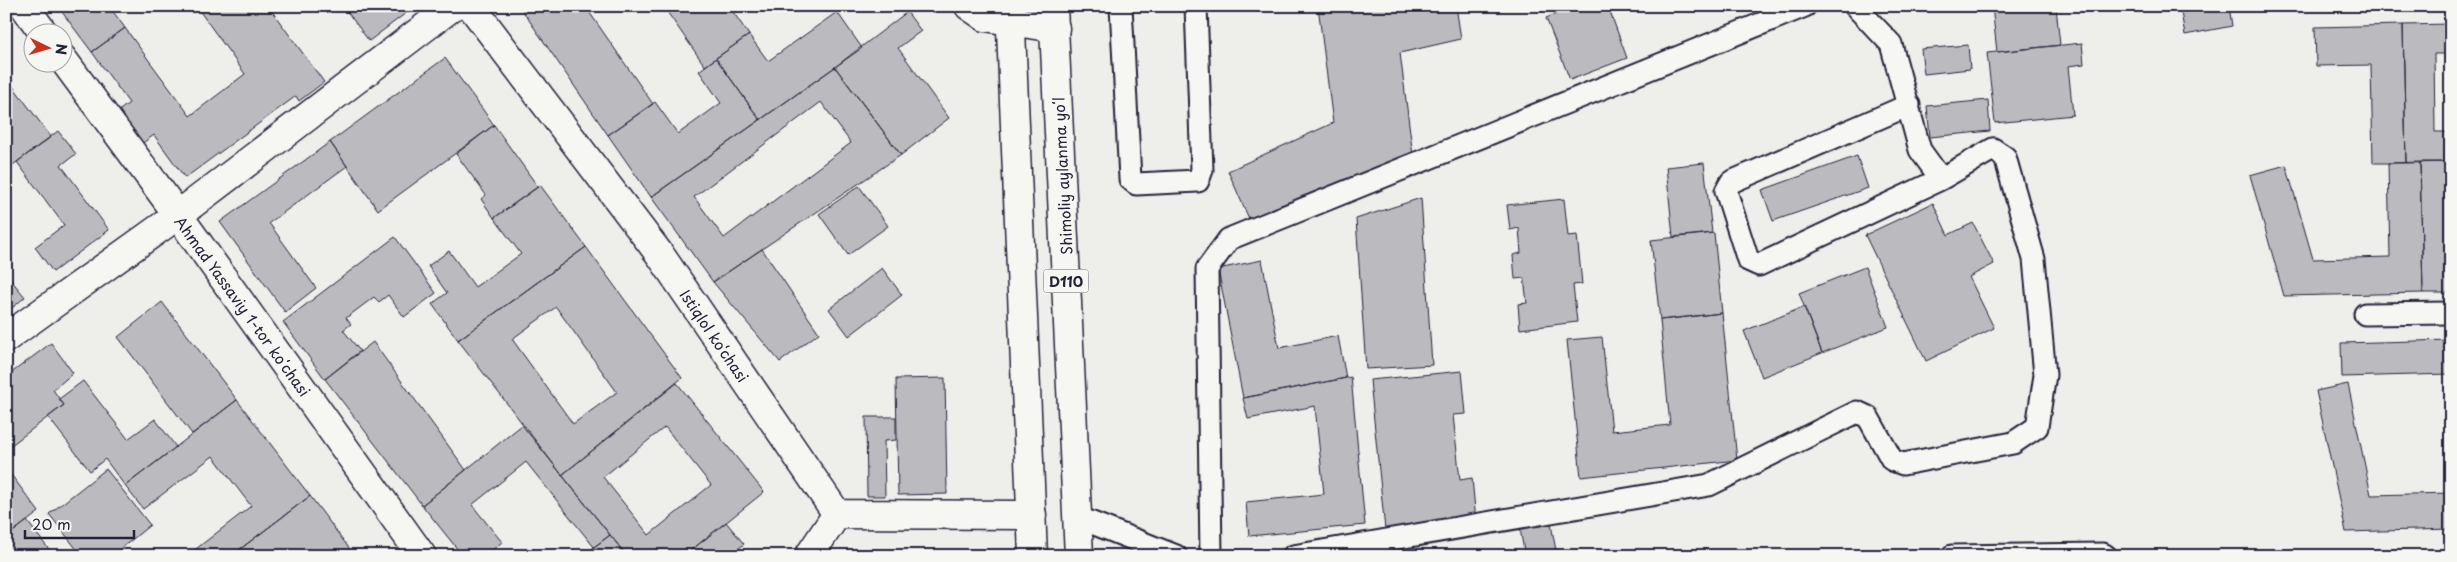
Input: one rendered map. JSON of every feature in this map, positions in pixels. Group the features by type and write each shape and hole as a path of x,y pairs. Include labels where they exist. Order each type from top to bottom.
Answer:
{"street":[{"path":"24,6 36,22"},
{"path":"6,338 178,215 453,6"},
{"name":"Istiqlol ko‘chasi","path":"471,6 661,256 837,514"},
{"path":"969,6 986,17 1011,14 1054,17"},
{"name":"D110","path":"1011,14 1033,556"},
{"name":"Shimoliy aylanma yoʻl","path":"1054,17 1080,556"},
{"name":"Ahmad Yassaviy 1-tor koʻchasi","path":"72,72 178,215 422,556"},
{"path":"809,556 837,514 1032,515"}],"lane":[{"path":"1121,6 1130,179 1136,184 1198,181 1202,170 1196,6"},
{"path":"1211,556 1207,269 1229,239 1805,6"},
{"path":"1855,6 1891,44 1920,150 1941,179"},
{"path":"1293,556 1709,485 1857,412 1868,417 1892,460 1903,464 2013,443 2037,427 2045,375 2031,250 2005,157 1993,149 1941,179 1759,265 1748,260 1726,191 1732,182 1909,105"},
{"path":"2365,314 2451,313"},
{"path":"1077,517 1176,556"},
{"path":"1952,556 2103,554 2106,556"}],"building":[{"path":"61,6 109,6 125,28 92,52 72,25 72,22 70,22 59,8"},
{"path":"196,6 268,6 324,82 299,101 296,96 185,178 154,135 140,145 116,113 129,103 92,52 125,28 190,116 245,74"},
{"path":"343,6 413,6 414,7 369,41"},
{"path":"585,6 653,104 608,135 520,7"},
{"path":"663,6 729,6 749,35 705,66"},
{"path":"1318,6 1456,6 1461,39 1400,53 1413,156 1250,221 1228,171 1333,123"},
{"path":"1576,6 1608,6 1627,58 1570,80 1546,18"},
{"path":"1992,6 2029,6 2029,10 2056,7 2060,45 1997,52"},
{"path":"2180,6 2229,6 2232,26 2185,35"},
{"path":"837,12 862,48 760,120 716,58 749,35 768,61"},
{"path":"907,12 921,31 898,48 949,118 901,155 835,67"},
{"path":"2451,24 2451,54 2434,54 2435,132 2451,132 2451,162 2406,163 2403,25"},
{"path":"2403,25 2406,163 2373,163 2371,65 2316,66 2315,27"},
{"path":"2082,43 2084,64 2068,66 2073,115 1995,123 1987,53"},
{"path":"1968,45 1970,69 1924,74 1921,49"},
{"path":"445,58 494,125 378,210 330,142"},
{"path":"716,58 760,120 651,197 608,135 655,102 678,134 721,103 699,71"},
{"path":"835,67 901,155 713,282 651,197","holes":["821,102 851,143 724,238 694,197"]},
{"path":"6,77 51,137 6,170"},
{"path":"1988,100 1990,131 1930,137 1927,106"},
{"path":"494,125 538,187 494,218 481,199 486,195 456,154"},
{"path":"58,131 76,154 61,165 109,230 53,272 35,247 64,225 17,162"},
{"path":"330,142 347,166 269,223 316,288 285,312 220,222"},
{"path":"1857,156 1868,188 1773,221 1762,190"},
{"path":"2420,162 2423,293 2284,296 2250,175 2286,165 2313,259 2390,257 2388,163"},
{"path":"2420,162 2451,162 2451,293 2423,293"},
{"path":"1704,163 1712,233 1673,237 1666,167"},
{"path":"540,185 586,247 458,340 432,304 447,293 428,266 449,251 475,287 521,254 494,218"},
{"path":"859,186 888,226 848,255 819,214"},
{"path":"1421,198 1432,365 1366,369 1356,219"},
{"path":"1564,199 1568,236 1577,235 1582,284 1573,285 1577,322 1520,329 1518,304 1527,303 1524,278 1515,279 1513,255 1521,253 1519,228 1510,230 1507,205"},
{"path":"1933,203 1948,235 1973,223 1994,264 1969,277 1994,328 1926,361 1865,235"},
{"path":"1714,233 1722,313 1660,320 1651,240"},
{"path":"395,237 436,293 404,317 388,295 379,302 374,297 346,318 351,324 343,330 360,351 325,379 283,322"},
{"path":"586,247 682,378 562,475 458,340","holes":["556,307 617,392 573,424 512,339"]},
{"path":"762,249 819,333 780,362 713,282"},
{"path":"1262,260 1279,348 1338,336 1346,378 1243,398 1218,269"},
{"path":"1865,267 1888,327 1822,353 1799,293"},
{"path":"882,268 902,295 849,336 829,309"},
{"path":"6,274 25,297 6,313"},
{"path":"162,302 237,400 192,434 118,337"},
{"path":"1804,307 1822,353 1762,377 1744,331"},
{"path":"1722,313 1737,460 1581,477 1567,340 1602,337 1612,431 1670,425 1660,320"},
{"path":"2451,340 2451,374 2342,377 2341,343"},
{"path":"373,342 466,470 422,505 325,379"},
{"path":"51,343 73,373 53,390 64,405 6,449 6,377"},
{"path":"1462,371 1466,414 1453,415 1460,480 1472,478 1476,521 1385,530 1370,380"},
{"path":"1351,377 1365,525 1249,536 1246,502 1324,494 1315,406 1248,419 1243,398"},
{"path":"945,378 947,494 898,495 896,379"},
{"path":"83,381 128,439 155,419 176,447 125,486 105,459 90,471 48,417 64,405 59,399"},
{"path":"677,383 764,492 684,556 627,556 562,475","holes":["665,427 711,485 649,535 603,477"]},
{"path":"2348,384 2371,495 2451,493 2451,529 2346,532 2316,391"},
{"path":"237,400 310,496 231,556 187,556 251,506 213,456 143,509 125,486"},
{"path":"866,417 896,417 896,440 884,441 885,496 867,496"},
{"path":"522,425 610,535 594,547 526,462 472,505 502,542 485,556 463,556 422,505"},
{"path":"6,468 39,512 6,537"},
{"path":"106,469 150,525 112,556 82,556 49,514"},
{"path":"310,496 355,556 231,556"},
{"path":"27,521 54,556 6,556 6,537"},
{"path":"726,522 744,544 730,556 684,556"},
{"path":"1551,524 1557,556 1525,556 1520,529"},
{"path":"610,535 627,556 584,556 594,547"}]}
